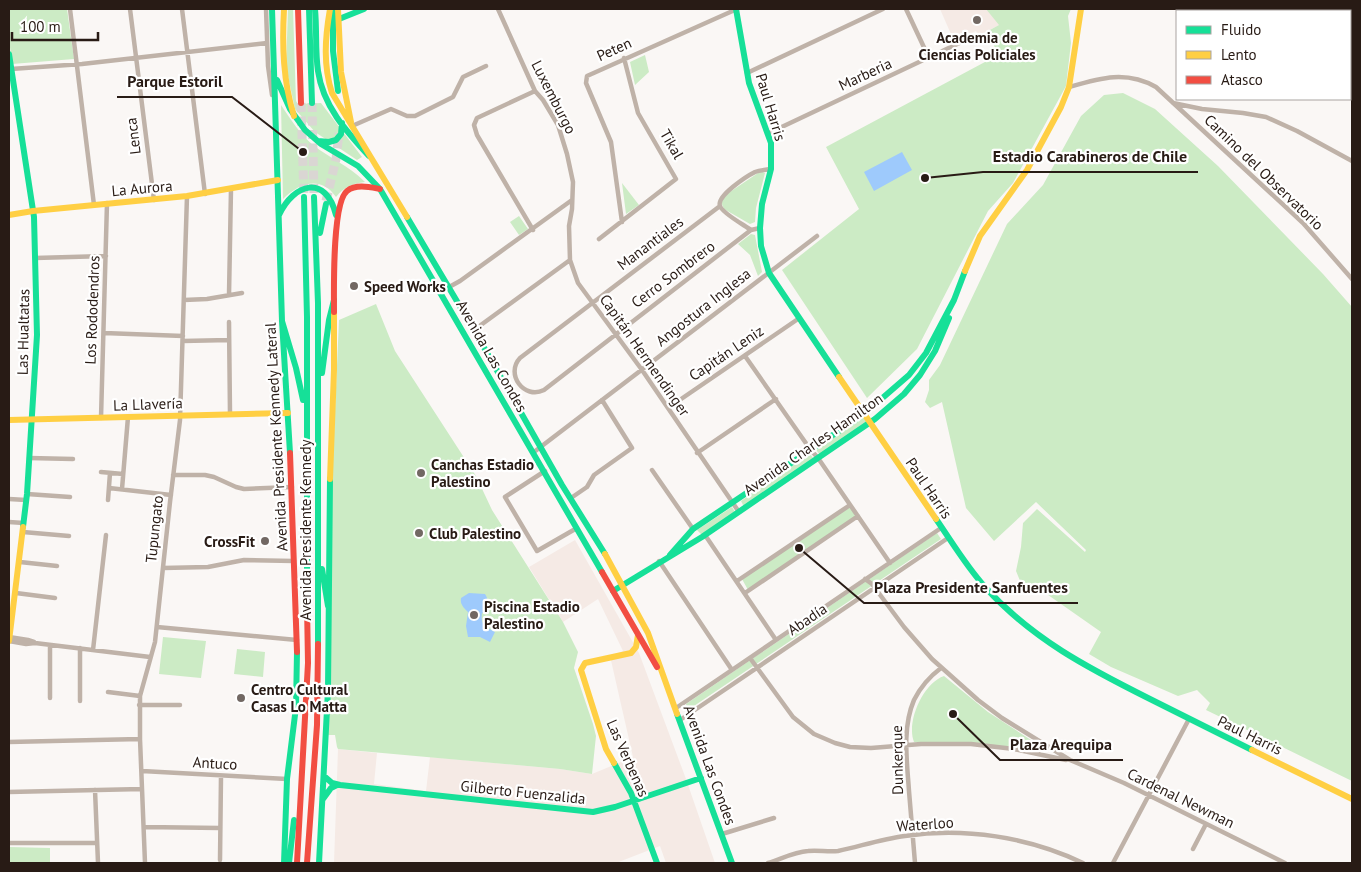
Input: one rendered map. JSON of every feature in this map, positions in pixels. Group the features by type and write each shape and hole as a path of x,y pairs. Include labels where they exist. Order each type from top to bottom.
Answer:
{"main road":[{"name":"Avenida Presidente Kennedy Lateral","path":"272,9 282,321 292,487 297,640 296,707 287,779 284,863"},
{"path":"284,9 284,78 287,97 294,116"},
{"path":"298,9 301,102"},
{"path":"309,9 312,103"},
{"path":"315,9 320,85 327,104 342,127 369,156"},
{"name":"Avenida Las Condes","path":"332,9 327,33 326,65 330,86 339,105 474,330 622,585 653,645 663,677 732,863"},
{"path":"332,9 338,91"},
{"name":"Avenida Las Condes","path":"338,9 341,72 352,126"},
{"path":"338,19 364,9"},
{"name":"Paul Harris","path":"736,9 752,94 769,133 772,151 771,169 762,204 760,228 761,246 768,273 967,565 986,588 1012,614 1036,635 1080,664 1352,799"},
{"name":"Avenida Charles Hamilton","path":"613,591 659,561 704,536 870,423 904,394 927,366 944,331 954,300 980,236 1027,170 1055,120 1069,87 1081,9"},
{"name":"Las Hualtatas","path":"9,54 33,210 37,340 27,497 9,639"},
{"name":"Avenida Las Condes","path":"275,71 282,95 294,116 305,130 316,140 358,166 380,189 663,677"},
{"path":"316,140 329,142 337,140 341,135 342,127 339,105"},
{"name":"La Aurora","path":"9,215 33,210 205,194 278,180"},
{"path":"319,863 328,697 329,485 334,370 337,219 342,198 347,191 361,186 380,189"},
{"path":"278,215 292,194 301,189 311,188 323,190 328,195 334,206 337,219"},
{"name":"Avenida Presidente Kennedy","path":"297,863 308,663 304,197"},
{"name":"Avenida Presidente Kennedy","path":"307,863 316,725 318,392 314,197"},
{"path":"316,258 326,204"},
{"path":"318,392 334,300"},
{"name":"Avenida Charles Hamilton","path":"670,555 693,529 864,414 909,375 926,353 954,300"},
{"path":"282,321 307,414"},
{"name":"La Llavería","path":"9,420 288,413"},
{"path":"693,529 697,535 704,536"},
{"path":"317,534 328,606"},
{"name":"Las Verbenas","path":"638,635 636,647 631,653 585,663 582,667 582,672 604,742 634,800 657,863"},
{"name":"Gilberto Fuenzalida","path":"324,776 337,785 589,812 604,810 701,778"},
{"path":"289,863 300,785"},
{"path":"323,799 331,788 337,785"}],"street":[{"path":"70,9 94,205"},
{"name":"Lenca","path":"130,9 154,200"},
{"path":"182,9 205,194"},
{"path":"266,9 269,78 275,113"},
{"name":"Luxemburgo","path":"498,9 535,91 543,100 558,125 574,182 572,200"},
{"name":"Peten","path":"622,222 612,142 585,80 589,74 736,9"},
{"path":"747,73 883,9"},
{"path":"906,9 929,58"},
{"name":"Marberia","path":"769,133 972,37"},
{"path":"11,69 77,64 267,43"},
{"name":"Tikal","path":"599,239 676,179 638,112 624,58"},
{"path":"352,126 390,109 407,116 415,116 451,98 457,92 463,77 486,66"},
{"name":"Camino del Observatorio","path":"1069,87 1106,77 1128,77 1142,80 1156,87 1302,223 1352,279"},
{"path":"533,230 477,135 474,126 477,118 535,91"},
{"path":"1173,103 1202,109 1266,117 1297,130 1352,161"},
{"name":"Manantiales","path":"518,380 514,372 518,360 720,206 719,201 723,194 756,171 771,169"},
{"path":"228,295 231,189"},
{"name":"Tupungato","path":"145,863 139,705 155,642 181,415 187,196"},
{"path":"440,292 449,288 533,230 572,200"},
{"name":"Capitán Hermendinger","path":"572,200 569,226 570,260 578,283 642,370 738,512"},
{"name":"Los Rododendros","path":"101,418 107,203"},
{"path":"720,206 751,230"},
{"name":"Cerro Sombrero","path":"518,380 528,391 534,393 541,392 751,230 760,228"},
{"name":"Angostura Inglesa","path":"534,452 817,236"},
{"path":"35,258 106,256"},
{"path":"474,330 570,260"},
{"path":"184,300 242,293"},
{"name":"Capitán Leniz","path":"668,408 798,319"},
{"path":"229,322 230,414"},
{"path":"104,333 229,340"},
{"path":"745,356 890,562"},
{"path":"507,387 518,380"},
{"path":"698,453 776,399"},
{"path":"571,498 587,487 594,475 632,448 602,400"},
{"path":"122,489 128,417"},
{"path":"29,458 73,459"},
{"path":"652,470 693,529"},
{"path":"545,471 505,497 537,551 577,528"},
{"path":"101,472 123,474"},
{"path":"108,500 110,473"},
{"path":"173,474 205,475 244,489 292,487"},
{"path":"109,488 171,494"},
{"path":"9,498 70,497"},
{"path":"737,581 850,505"},
{"path":"745,593 858,516"},
{"path":"9,522 24,523"},
{"name":"Abadía","path":"676,708 941,528"},
{"path":"23,532 69,536"},
{"path":"93,650 106,535"},
{"path":"704,536 737,581 776,640"},
{"name":"Abadía","path":"680,720 948,538"},
{"path":"163,568 208,567 244,560 294,561"},
{"path":"659,561 732,670"},
{"path":"20,562 57,566"},
{"name":"Cardenal Newman","path":"865,579 875,588 904,627 942,668 978,700 1002,718 1070,760 1110,776 1285,863"},
{"path":"16,593 55,598"},
{"path":"157,627 297,640"},
{"path":"9,639 28,640 150,658"},
{"path":"50,644 50,698"},
{"path":"80,648 80,701"},
{"path":"750,658 794,717 820,738 860,748 951,743 985,745 1070,760"},
{"name":"Dunkerque","path":"915,863 907,745 908,719 914,700 926,681 942,668"},
{"path":"108,692 140,696"},
{"path":"139,705 180,705"},
{"path":"1114,863 1189,719"},
{"path":"9,742 140,739"},
{"name":"Antuco","path":"142,771 287,779"},
{"path":"220,860 221,776"},
{"path":"9,792 142,789"},
{"path":"95,790 98,863"},
{"path":"722,834 774,818"},
{"path":"1194,850 1206,824"},
{"path":"144,827 220,828"},
{"name":"Waterloo","path":"768,863 799,852 836,851 913,835 955,833 1003,838 1048,849 1083,863"},
{"path":"9,843 97,843"}],"shaded area":[{"name":"Academia de Ciencias Policiales","path":"940,9 1030,9 978,36 976,31 954,41"},
{"path":"575,540 639,653 715,863 666,863 660,846 616,863 334,863 338,749 377,753 374,784 426,791 430,757 560,769 592,774 633,757 610,656 623,651 598,599 563,622 529,567"}],"green space":[{"path":"9,9 67,9 74,59 12,64 9,39"},
{"path":"288,9 293,9 296,101 298,104 321,103 362,157 357,160 315,132 295,109 286,67"},
{"path":"986,9 1071,9 1068,16 1071,43 1066,86 1013,183 988,211 917,349 867,398 782,270 859,209 826,147 998,55 988,31 999,25"},
{"path":"645,55 649,72 635,85 630,62"},
{"path":"1123,93 1155,109 1218,166 1323,274 1352,307 1352,781 1206,710 1210,703 1197,690 1178,696 1111,667 1089,654 1101,632 1041,590 1023,588 1016,571 1023,523 1037,509 1085,552 1086,550 1036,502 994,541 966,508 942,402 930,408 925,402 929,390 929,380 940,365 1007,224 1043,185 1081,116 1104,95"},
{"path":"281,105 308,141 365,182 348,186 336,197 324,186 310,184 296,189 283,199"},
{"path":"761,171 765,173 756,208 755,222 750,224 724,209 721,202 724,196"},
{"path":"622,183 639,205 626,214"},
{"path":"519,216 528,229 519,235 510,222"},
{"path":"751,234 755,235 762,272 758,276 750,255 738,244"},
{"name":"Club Palestino","path":"376,304 395,351 476,476 492,510 563,622 578,652 574,668 596,736 592,774 560,769 338,749 335,735 327,735 331,501 339,320"},
{"path":"864,416 868,422 821,456 816,450"},
{"path":"810,454 814,459 744,507 741,501"},
{"path":"849,506 856,516 748,590 742,579"},
{"path":"732,507 735,512 702,535 697,530"},
{"path":"937,533 941,539 688,710 686,704"},
{"path":"163,637 206,641 201,678 159,674"},
{"path":"237,649 265,652 263,677 234,674"},
{"path":"944,676 988,712 1034,742 1035,749 1032,751 962,742 914,742 912,724 918,704 929,686"},
{"path":"9,847 50,848 50,863 9,863"}],"water":[{"path":"902,152 912,170 874,191 864,172"},
{"name":"Piscina Estadio Palestino","path":"469,593 485,594 486,596 488,606 485,613 482,613 482,620 484,625 495,632 490,642 480,637 468,637 466,626 468,612 462,605 461,598"}],"tunnel":[{"path":"301,103 304,197"},
{"path":"312,103 314,197"},
{"path":"326,201 336,159 339,133"}],"traffic: fast":[{"path":"272,9 282,321 290,453"},
{"path":"309,9 312,103"},
{"path":"315,9 317,63 325,96 344,127 369,156"},
{"path":"333,9 333,51 338,91"},
{"path":"339,19 364,9"},
{"path":"736,9 749,83 771,143 771,169 762,204 761,246 769,273 839,377"},
{"path":"9,54 34,217 37,335 27,494 23,527"},
{"path":"277,80 290,109 305,130 321,144 358,166 380,189 602,572"},
{"path":"318,141 329,142 336,140 341,134 342,123"},
{"path":"279,215 285,204 293,196 301,190 309,188 318,189 325,193 336,215"},
{"path":"304,197 307,317 307,605"},
{"path":"314,197 318,303 318,644"},
{"path":"320,233 326,204"},
{"path":"407,217 562,485 605,554"},
{"path":"670,555 693,529 864,414 909,375 926,353 954,300 965,271"},
{"path":"322,373 329,320 334,300"},
{"path":"613,591 702,537 875,419 904,394 920,375 935,351 949,318"},
{"path":"282,321 303,400"},
{"path":"319,863 328,690 330,479"},
{"path":"936,519 965,562 985,587 1022,622 1042,637 1105,676 1252,750"},
{"path":"322,569 328,606"},
{"path":"284,863 287,779 296,707 297,652"},
{"path":"677,714 732,863"},
{"path":"614,763 631,793 657,863"},
{"path":"324,776 332,783 340,785 593,812 615,807 701,778"},
{"path":"323,799 331,788 337,785"},
{"path":"289,863 294,820"}],"traffic: slow":[{"path":"284,9 284,63 290,103 294,116"},
{"path":"330,9 326,51 327,72 332,93 407,217"},
{"path":"338,9 341,72 351,122"},
{"path":"965,271 980,236 1027,170 1061,107 1069,87 1081,9"},
{"path":"9,215 187,196 278,180"},
{"path":"330,479 334,312"},
{"path":"839,377 936,519"},
{"path":"9,420 288,413"},
{"path":"9,641 23,527"},
{"path":"605,554 648,633 677,714"},
{"path":"614,763 606,749 581,670 585,663 631,653 636,647 638,635"},
{"path":"1252,750 1352,799"}],"traffic: jam":[{"path":"298,9 301,103"},
{"path":"334,312 336,229 342,199 347,191 354,187 380,189"},
{"path":"290,453 297,652"},
{"path":"602,572 657,667"},
{"path":"297,863 308,663 307,605"},
{"path":"307,863 317,725 318,644"}],"place":[{"name":"Academia de Ciencias Policiales","path":"977,20"},
{"name":"Parque Estoril","path":"303,152"},
{"name":"Estadio Carabineros de Chile","path":"925,178"},
{"name":"Speed Works","path":"354,286"},
{"name":"Canchas Estadio Palestino","path":"421,473"},
{"name":"Club Palestino","path":"419,533"},
{"name":"CrossFit","path":"265,541"},
{"name":"Plaza Presidente Sanfuentes","path":"799,548"},
{"name":"Piscina Estadio Palestino","path":"474,615"},
{"name":"Centro Cultural Casas Lo Matta","path":"241,698"},
{"name":"Plaza Arequipa","path":"953,714"}]}
